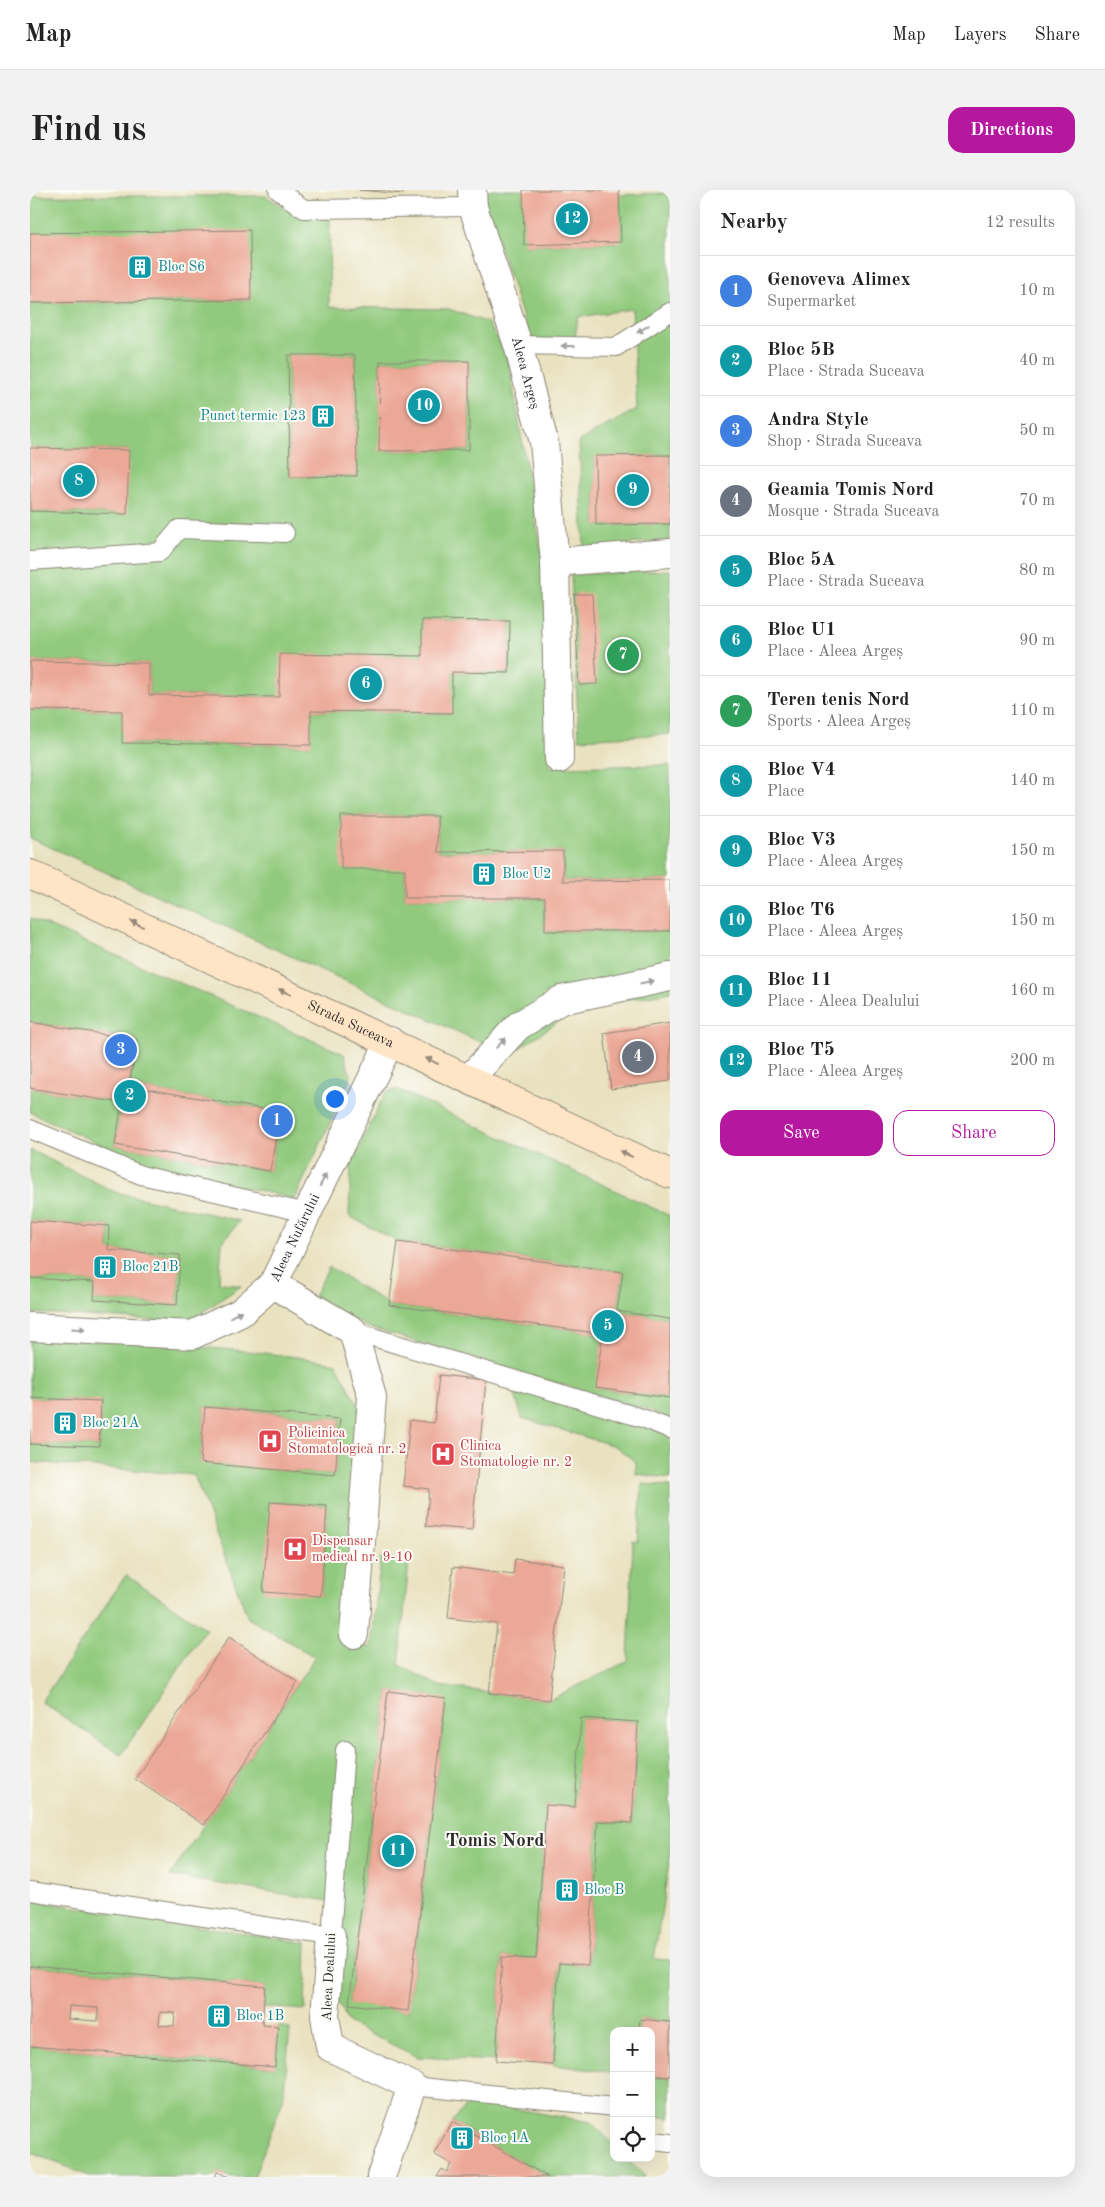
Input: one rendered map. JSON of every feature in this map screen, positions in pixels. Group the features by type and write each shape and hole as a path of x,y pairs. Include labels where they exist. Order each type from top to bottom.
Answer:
{"street":[{"name":"Aleea Argeș","path":"472,198 518,345 544,442 555,562 559,759"},
{"path":"555,562 670,553"},
{"name":"Strada Suceava","path":"30,874 390,1041 670,1174"},
{"path":"469,1079 518,1026 561,1000 670,977"},
{"name":"Aleea Nufărului","path":"30,1327 192,1335 240,1312 273,1284 390,1041"},
{"path":"273,1284 353,1331 372,1397 354,1634"},
{"name":"Aleea Dealului","path":"331,1936 325,2016 330,2047 412,2086"},
{"path":"381,2177 412,2086"}],"lane":[{"path":"278,190 304,209 472,198"},
{"path":"518,345 616,347 670,312"},
{"path":"30,561 160,552 179,529 285,533"},
{"path":"30,1129 141,1175 307,1213"},
{"path":"353,1331 645,1419 670,1429"},
{"name":"Aleea Dealului","path":"331,1936 345,1750"},
{"path":"30,1891 331,1936"},
{"path":"412,2086 610,2107"},
{"path":"655,2141 670,2143"}],"green space":[{"path":"481,190 523,190 525,245 620,242 619,195 670,193 670,455 595,457 596,525 670,524 670,540 584,548 579,441 637,409 632,309 578,317 574,344 532,345"},
{"path":"30,196 266,196 294,215 330,214 329,307 449,309 488,323 508,358 544,569 550,767 670,765 670,880 563,881 563,851 438,852 437,816 341,816 405,869 405,898 545,898 545,931 670,931 670,992 578,1008 509,1055 30,838 30,710 122,711 123,743 310,745 311,711 451,713 452,672 509,673 510,621 423,620 422,656 279,697 149,695 149,663 30,661 30,511 126,514 128,450 30,448 30,303 251,300 30,233","holes":["355,355 357,476 290,477 288,356","380,361 469,361 469,450 380,451"]},
{"path":"670,570 670,734 579,739 571,575"},
{"path":"30,918 344,1054 351,1077 295,1199 143,1164 30,1112 30,1088 122,1103 115,1145 270,1171 280,1112 129,1086 137,1040 30,1022"},
{"path":"397,1089 670,1216 670,1319 617,1311 623,1272 398,1242 349,1216 351,1165 385,1093"},
{"path":"30,1150 115,1192 240,1221 222,1243 219,1282 241,1286 188,1322 30,1313 30,1278 95,1282 95,1300 177,1305 180,1255 108,1250 109,1226 30,1221"},
{"path":"329,1267 389,1305 603,1334 596,1388 670,1398 670,1419 649,1410 367,1327 314,1296"},
{"path":"30,1338 222,1349 336,1363 362,1412 339,1634 371,1648 381,1558 409,1561 399,1665 439,1686 549,1700 628,1661 633,1541 638,1542 642,1484 670,1486 670,1857 654,1959 670,1960 670,2022 641,2019 640,2027 610,2027 610,2073 553,2065 559,1963 588,1965 598,1821 632,1823 638,1722 582,1718 575,1807 546,1805 536,1959 502,1957 496,2061 418,2057 349,2024 336,1999 342,1903 170,1876 315,1657 248,1618 194,1475 30,1462 30,1444 99,1446 101,1401 30,1398","holes":["205,1407 340,1419 335,1475 200,1462","270,1502 327,1506 321,1596","388,1691 446,1699 408,2011 349,2003"]},
{"path":"513,1388 634,1420 670,1437 670,1478 636,1474 636,1462 615,1446 522,1418"},
{"path":"126,1575 206,1629 121,1755 41,1702"},
{"path":"30,1900 307,1943 305,2010 263,2007 265,1986 30,1966"},
{"path":"278,2026 290,2029 283,2100 254,2177 230,2177 217,2172 215,2177 91,2177 30,2152 30,2046 274,2067"},
{"path":"655,2076 670,2077 670,2118 655,2116"},
{"path":"470,2101 591,2122 610,2141 610,2162 631,2162 646,2177 548,2177 452,2122"}],"building":[{"path":"359,190 404,190 403,194"},
{"path":"523,190 619,190 621,242 524,245"},
{"name":"Bloc S6","path":"250,230 251,300 30,303 30,233"},
{"name":"Punct termic 123","path":"288,355 355,355 357,476 290,477"},
{"path":"380,361 469,361 469,450 379,451"},
{"path":"30,448 129,450 127,514 30,511"},
{"path":"670,455 670,524 596,525 595,456"},
{"path":"574,594 592,594 597,684 579,685"},
{"path":"422,620 510,621 509,673 452,672 452,713 311,711 311,745 122,743 122,711 30,710 30,661 149,663 149,695 279,697 280,654 422,656"},
{"name":"Bloc U2","path":"341,816 437,816 438,852 563,851 563,881 670,880 670,931 545,931 545,898 405,898 405,869 341,869"},
{"path":"30,1022 137,1040 129,1086 280,1112 270,1171 115,1145 122,1103 30,1088"},
{"path":"670,1023 670,1081 611,1089 604,1033"},
{"name":"Bloc 21B","path":"30,1221 109,1226 108,1250 180,1255 177,1305 94,1300 95,1282 30,1278"},
{"path":"398,1242 623,1272 617,1311 670,1319 670,1398 595,1388 603,1334 389,1305"},
{"name":"Clinica Stomatologie nr. 2","path":"439,1375 486,1380 472,1530 426,1526 429,1489 403,1486 410,1420 434,1423"},
{"name":"Bloc 21A","path":"30,1398 101,1401 99,1446 30,1444"},
{"name":"Policinica Stomatologică nr. 2","path":"205,1407 340,1419 335,1475 200,1463"},
{"name":"Dispensar medical nr. 9-10","path":"270,1502 327,1506 321,1596 263,1592"},
{"path":"515,1559 564,1565 549,1700 489,1693 497,1624 448,1618 453,1567 513,1575"},
{"path":"229,1637 298,1682 204,1825 135,1779"},
{"path":"388,1691 446,1698 408,2011 349,2004"},
{"name":"Bloc B","path":"581,1718 638,1722 632,1823 598,1821 588,1965 559,1963 553,2065 496,2061 502,1957 536,1959 546,1805 575,1807"},
{"name":"Bloc 1B","path":"30,1966 265,1986 262,2025 278,2026 275,2067 30,2046","holes":["69,2006 98,2008 98,2021 68,2019","160,2012 175,2013 174,2026 159,2025"]},
{"path":"640,2019 670,2022 670,2077 655,2076 655,2027 639,2027"},
{"name":"Bloc 1A","path":"452,2122 548,2177 437,2177 442,2169 447,2172 451,2164 434,2154"},
{"path":"217,2172 229,2177 215,2177"}],"place":[{"name":"Bloc T5","path":"572,219"},
{"name":"Bloc S6","path":"140,267"},
{"name":"Bloc T6","path":"424,406"},
{"name":"Punct termic 123","path":"323,416"},
{"name":"Bloc V4","path":"79,481"},
{"name":"Bloc V3","path":"633,490"},
{"name":"Teren tenis Nord","path":"623,655"},
{"name":"Bloc U1","path":"366,684"},
{"name":"Bloc U2","path":"484,874"},
{"name":"Andra Style","path":"121,1050"},
{"name":"Geamia Tomis Nord","path":"638,1057"},
{"name":"Bloc 5B","path":"130,1096"},
{"name":"Genoveva Alimex","path":"277,1121"},
{"name":"Bloc 21B","path":"105,1267"},
{"name":"Bloc 5A","path":"608,1326"},
{"name":"Bloc 21A","path":"65,1423"},
{"name":"Policinica Stomatologică nr. 2","path":"270,1441"},
{"name":"Clinica Stomatologie nr. 2","path":"443,1454"},
{"name":"Dispensar medical nr. 9-10","path":"295,1549"},
{"name":"Bloc 11","path":"398,1851"},
{"name":"Bloc B","path":"567,1890"},
{"name":"Bloc 1B","path":"219,2016"},
{"name":"Bloc 1A","path":"462,2138"}],"district":[{"name":"Tomis Nord","path":"495,1841"}]}
